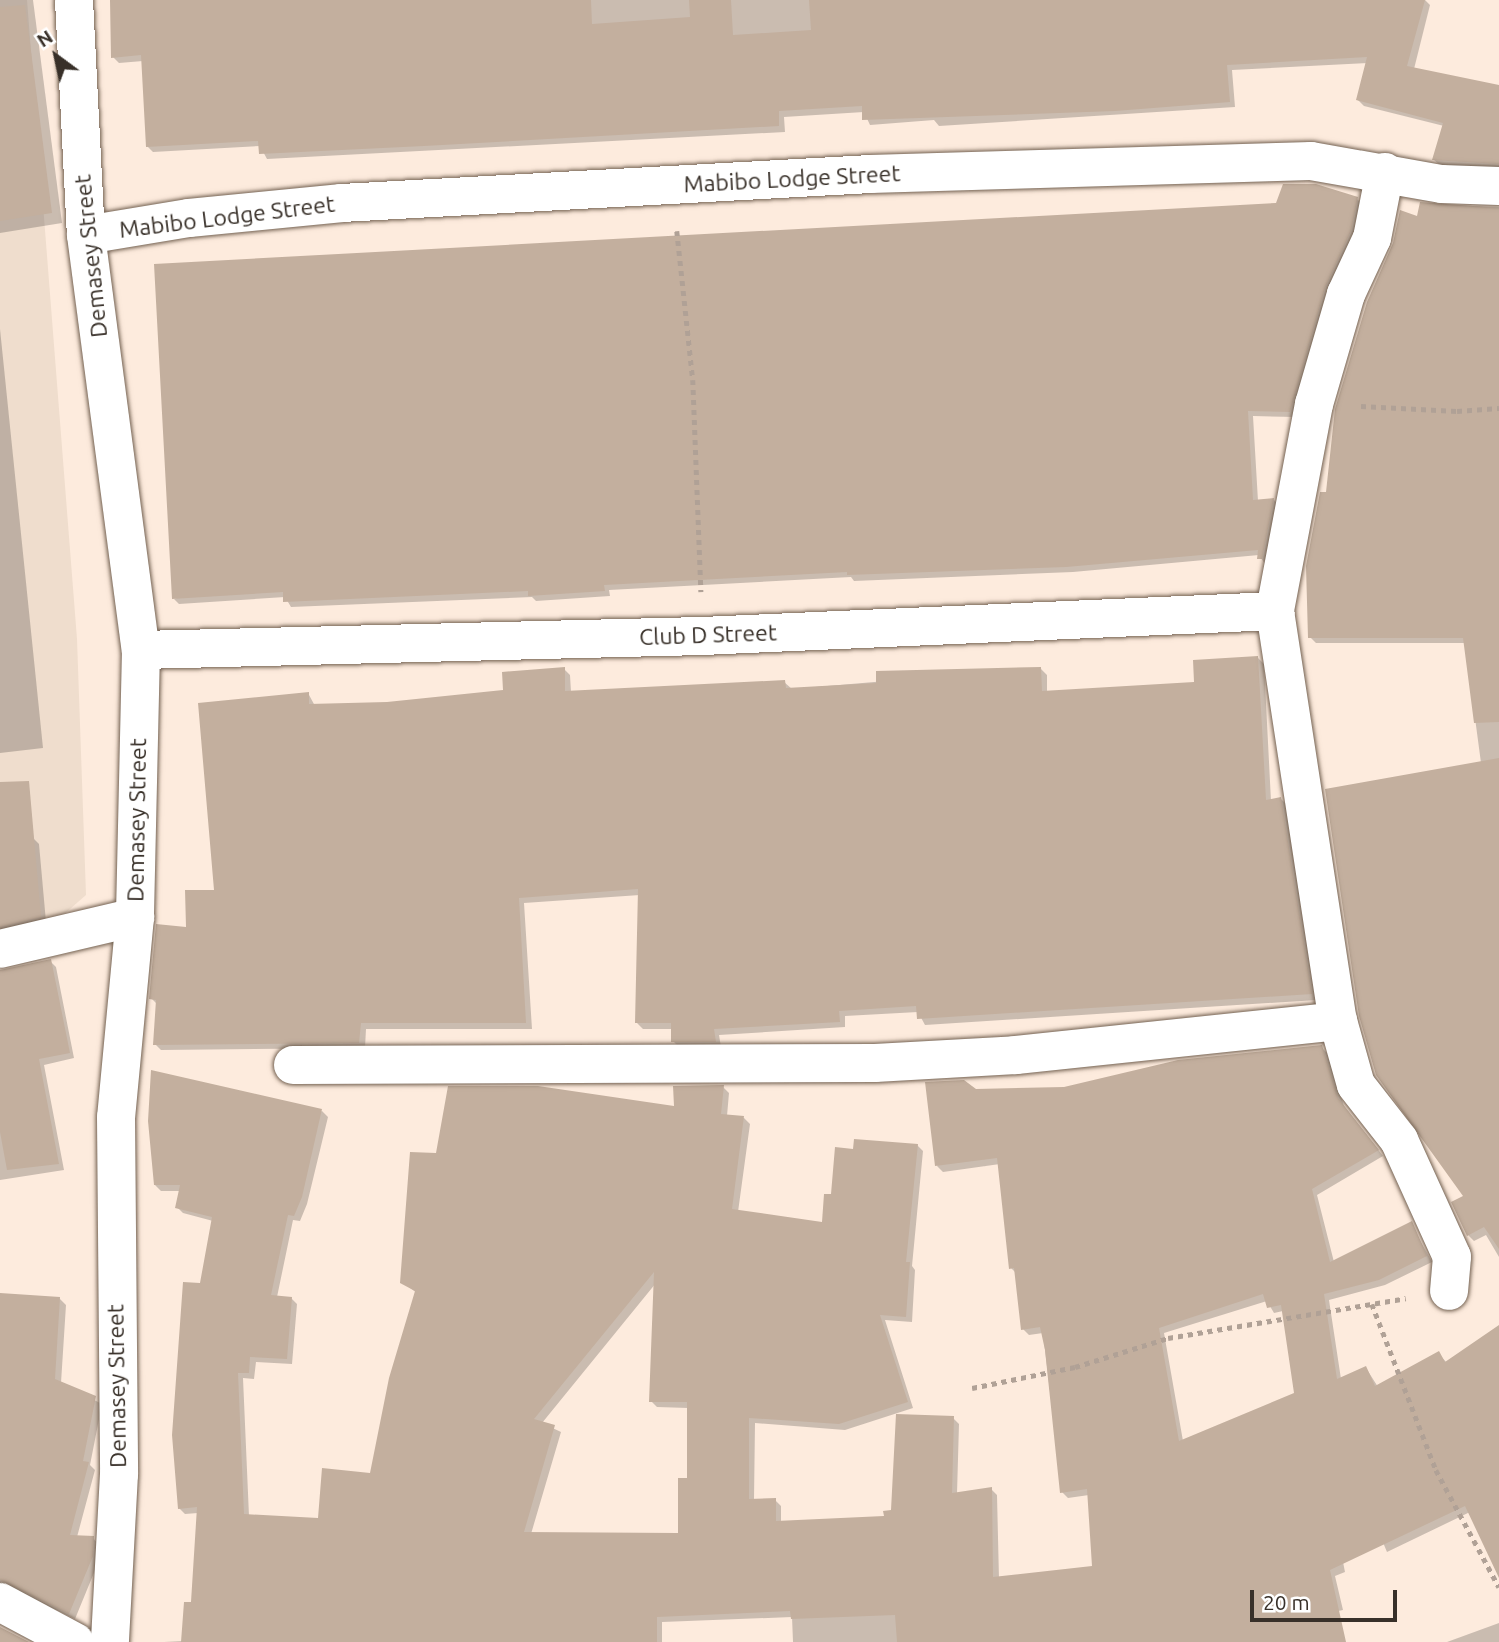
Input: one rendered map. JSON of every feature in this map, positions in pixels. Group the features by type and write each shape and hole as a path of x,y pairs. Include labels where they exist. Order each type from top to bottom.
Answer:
{"street":[{"name":"Demasey Street","path":"74,0 86,235 141,650 135,917 116,1117 119,1474 110,1642"},
{"name":"Mabibo Lodge Street","path":"86,235 189,218 317,205 672,184 1311,161 1442,184 1499,186"},
{"path":"1385,172 1372,238 1346,294 1314,404 1275,611 1338,1021 1356,1085 1399,1140 1452,1256 1449,1291"},
{"name":"Club D Street","path":"141,650 702,636 1275,611"},
{"path":"0,949 135,917"},
{"path":"293,1065 875,1063 1016,1055 1338,1021"},
{"path":"0,1602 75,1642"}],"path":[{"path":"672,184 693,380 702,636"},
{"path":"1314,404 1457,411 1499,408"},
{"path":"972,1388 1075,1367 1168,1338 1449,1291"},
{"path":"1371,1304 1436,1470 1499,1587"}],"shaded area":[{"path":"0,0 27,0 77,639 86,895 62,916 0,934"}],"building":[{"path":"110,0 591,0 592,24 690,17 689,0 731,0 733,35 811,30 809,0 1425,0 1407,66 1499,85 1499,164 1432,160 1443,123 1356,100 1367,57 1227,65 1230,102 1115,111 862,120 862,106 779,111 779,126 259,154 258,141 146,147 141,55 111,58"},
{"path":"25,5 52,213 0,221 0,7"},
{"path":"1283,184 1316,184 1358,197 1351,231 1325,288 1290,412 1248,411 1253,500 1274,498 1262,559 1257,559 1258,550 1066,567 847,575 847,572 604,585 605,591 528,596 528,591 283,602 283,592 172,599 154,264 1276,203"},
{"path":"1420,202 1499,208 1499,722 1474,723 1463,638 1308,638 1306,566 1320,492 1326,492 1335,409 1367,302 1393,243 1400,210 1417,216"},
{"path":"1258,656 1266,800 1281,797 1312,994 917,1019 916,1006 839,1011 840,1022 714,1029 716,1042 671,1042 671,1023 635,1023 638,889 519,898 526,1023 361,1023 359,1043 153,1045 156,1000 149,999 156,924 186,927 185,890 214,890 198,703 309,692 309,704 387,702 503,690 502,672 565,667 565,691 785,680 786,688 876,683 876,671 1041,667 1042,691 1194,682 1193,660"},
{"path":"1499,758 1499,1249 1484,1227 1467,1236 1451,1202 1463,1196 1376,1075 1359,1016 1325,789"},
{"path":"29,781 41,917 0,927 0,782"},
{"path":"51,959 70,1053 39,1059 59,1164 7,1170 0,1132 0,970"},
{"path":"1322,1045 1338,1098 1379,1150 1312,1189 1330,1262 1412,1221 1427,1256 1379,1280 1324,1294 1337,1379 1366,1366 1375,1386 1439,1351 1445,1362 1499,1325 1499,1578 1465,1506 1330,1570 1346,1642 897,1642 895,1615 791,1619 790,1611 657,1617 657,1642 181,1642 184,1602 191,1602 197,1507 178,1509 172,1435 183,1282 200,1283 212,1217 175,1208 180,1185 154,1185 148,1121 151,1070 322,1109 302,1197 294,1216 288,1215 271,1295 292,1297 287,1359 250,1357 249,1373 238,1373 244,1514 318,1518 322,1468 370,1473 389,1378 415,1291 400,1283 410,1152 436,1153 448,1086 538,1086 674,1106 673,1086 724,1085 721,1114 744,1116 732,1209 822,1222 824,1194 831,1194 835,1147 853,1149 854,1139 918,1144 906,1262 910,1262 906,1317 880,1315 908,1402 839,1424 749,1418 749,1499 776,1498 776,1521 884,1516 883,1511 891,1510 896,1414 954,1416 952,1493 992,1487 993,1577 1092,1566 1087,1489 1060,1493 1045,1350 1040,1327 1021,1330 1014,1268 1009,1269 997,1158 935,1166 925,1082 964,1080 976,1089 1064,1087 1178,1060","holes":["654,1272 649,1402 687,1402 687,1478 678,1478 678,1533 524,1532 555,1425 534,1419","1263,1294 1267,1308 1281,1305 1294,1393 1179,1441 1159,1328"]},
{"path":"0,1293 60,1297 55,1379 96,1396 83,1461 89,1462 70,1535 94,1536 93,1556 69,1614 0,1580"},
{"path":"0,1627 29,1642 0,1642"}]}
